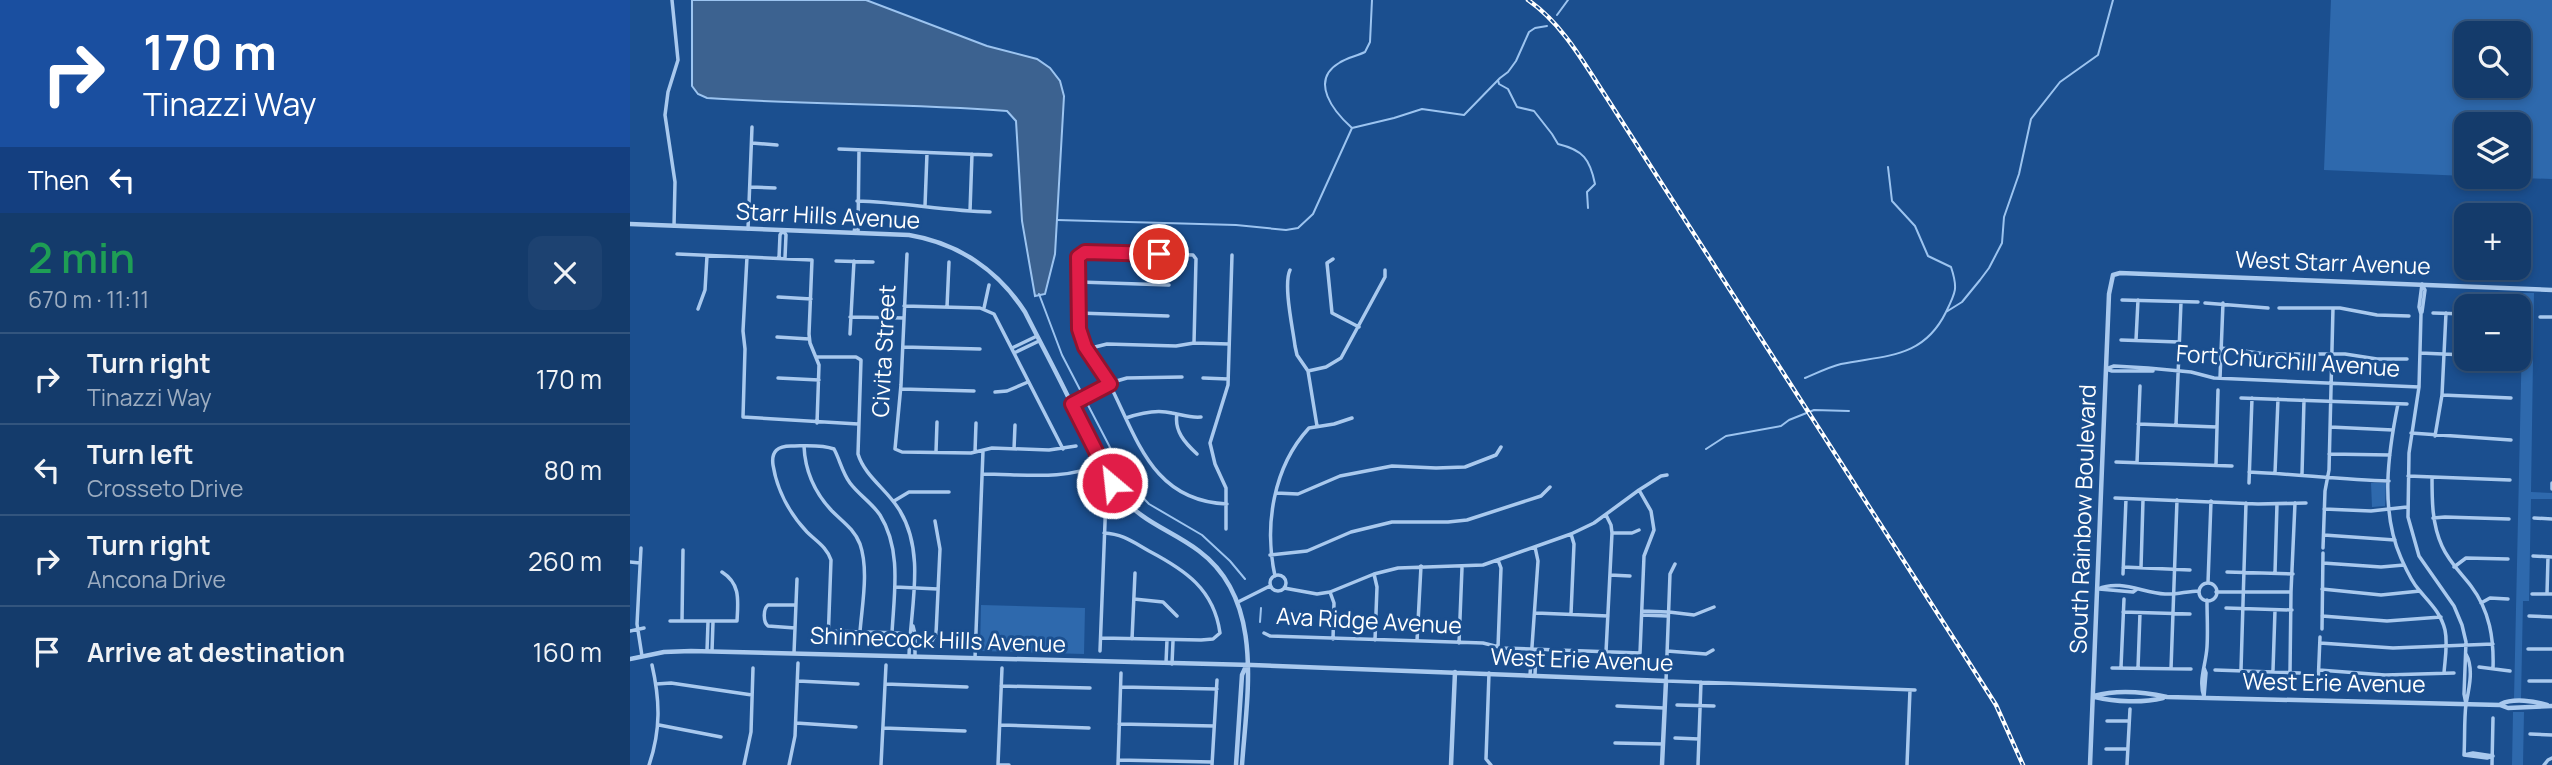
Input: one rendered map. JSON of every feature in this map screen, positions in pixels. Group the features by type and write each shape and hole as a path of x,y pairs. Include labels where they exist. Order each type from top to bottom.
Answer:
{"street":[{"path":"672,0 678,60 668,92 665,115 675,182 674,226"},
{"path":"748,229 752,127"},
{"path":"752,144 777,145"},
{"path":"839,149 992,155"},
{"path":"856,233 859,150"},
{"path":"925,206 927,153"},
{"path":"970,211 972,154"},
{"path":"750,187 775,188"},
{"path":"857,201 990,212"},
{"name":"Starr Hills Avenue","path":"630,224 917,237 963,253 992,273 1010,291 1025,312 1116,489 1138,514 1190,544 1210,560 1227,581 1238,602 1247,636 1246,665"},
{"path":"782,258 780,234 783,230"},
{"path":"1194,343 1194,256 1080,253 1079,329 1087,349 1110,384 1144,456 1164,480 1196,499 1227,504"},
{"path":"677,254 812,260 809,339 817,357 817,423"},
{"name":"Civita Street","path":"907,254 901,389 895,449 902,452 936,452"},
{"path":"1226,529 1224,482 1215,464 1210,443 1225,400 1228,379 1232,255"},
{"path":"698,309 705,290 707,256"},
{"path":"747,257 743,331 746,349 743,417 858,424"},
{"path":"1333,259 1327,263 1332,313 1359,327"},
{"path":"836,261 873,262"},
{"path":"849,334 854,261"},
{"path":"947,307 949,262"},
{"path":"1290,270 1287,275 1295,346 1297,355 1308,371 1317,426"},
{"path":"1308,371 1326,367 1341,358 1385,276 1385,270"},
{"name":"West Starr Avenue","path":"2113,275 2120,273 2552,290"},
{"name":"South Rainbow Boulevard","path":"2090,765 2110,283 2113,275"},
{"path":"1079,282 1169,285"},
{"path":"2422,284 2425,290 2421,314 2419,387 2411,433 2407,507 2419,556 2454,606 2462,625 2466,646 2464,755 2473,753 2493,756"},
{"path":"984,308 989,285"},
{"path":"778,297 811,299"},
{"path":"2122,300 2198,302"},
{"path":"2136,340 2138,300"},
{"path":"2176,425 2181,302"},
{"path":"2205,303 2268,308"},
{"path":"2220,378 2222,303"},
{"path":"904,306 984,308 994,314 1064,449"},
{"path":"2279,308 2333,308 2409,316"},
{"path":"2322,629 2323,535 2328,478 2333,308"},
{"path":"1078,313 1168,316"},
{"path":"2433,313 2454,313"},
{"path":"2435,436 2442,396 2446,313"},
{"path":"850,317 904,318"},
{"path":"2540,317 2552,317"},
{"path":"777,337 809,339"},
{"path":"1013,350 1038,338"},
{"path":"2121,340 2179,342"},
{"path":"1087,349 1107,344 1229,344"},
{"path":"902,347 980,349"},
{"path":"2221,348 2266,354"},
{"path":"2420,353 2454,354"},
{"path":"2277,354 2332,354 2407,359"},
{"path":"817,357 860,358 857,446 860,460 894,501 911,537 914,558 912,657"},
{"name":"Fort Churchill Avenue","path":"2106,369 2114,366 2178,371 2220,378 2419,387"},
{"path":"1072,404 1110,384 1134,377 1182,377"},
{"path":"778,378 819,380"},
{"path":"1203,378 1228,379"},
{"path":"995,392 1007,391 1028,382"},
{"path":"2137,463 2140,387"},
{"path":"901,389 974,391"},
{"path":"2216,465 2218,390"},
{"path":"2442,396 2511,398"},
{"path":"2241,398 2407,404"},
{"path":"2249,483 2252,398"},
{"path":"2276,473 2278,399"},
{"path":"2302,474 2304,400"},
{"path":"2398,404 2390,455 2389,509 2395,540 2404,565 2441,617 2445,629 2444,673"},
{"path":"1126,418 1153,412 1201,417"},
{"path":"1177,414 1176,425 1196,454"},
{"path":"1275,576 1269,538 1276,493 1290,454 1309,428 1352,418"},
{"path":"937,422 936,452 1064,449 1076,446"},
{"path":"975,452 976,424"},
{"path":"2138,424 2217,426"},
{"path":"1014,449 1015,425"},
{"path":"2330,427 2393,430"},
{"path":"2411,433 2511,440"},
{"path":"828,643 831,560 825,548 802,525 786,502 772,457 782,446 834,449 850,483 871,503 886,526 894,554 892,633"},
{"path":"804,446 807,468 816,489 825,504 851,528 861,548 864,566 860,632"},
{"path":"1276,493 1298,494 1340,476 1392,466 1465,467 1496,455 1502,447"},
{"path":"975,658 983,450"},
{"path":"2329,454 2390,455"},
{"path":"2116,462 2232,466"},
{"path":"983,474 1062,475 1101,464"},
{"path":"2249,472 2389,481"},
{"path":"1270,586 1277,591 1284,588 1317,594 1398,568 1483,565 1571,534 1605,515 1661,476 1667,475"},
{"path":"2408,476 2510,480"},
{"path":"2432,477 2433,518 2442,547 2454,567 2472,587 2489,621 2493,669"},
{"path":"2552,483 2552,489"},
{"path":"1270,555 1307,551 1351,532 1383,523 1448,523 1467,520 1541,496 1550,486"},
{"path":"1639,490 1651,511 1654,530 1644,555 1642,613 1694,615 1714,607"},
{"path":"894,501 902,495 914,492 949,492"},
{"path":"1100,651 1105,497"},
{"path":"2115,498 2305,503"},
{"path":"2123,574 2126,498"},
{"path":"2141,568 2143,500"},
{"path":"2171,668 2177,500"},
{"path":"2208,583 2211,501"},
{"path":"2241,670 2246,503"},
{"path":"2290,672 2295,503"},
{"path":"2274,573 2277,504"},
{"path":"2324,509 2371,511 2407,507"},
{"path":"1605,515 1612,533 1606,652"},
{"path":"2433,518 2509,519"},
{"path":"2534,518 2552,519"},
{"path":"932,641 936,634 940,549 935,521"},
{"path":"1612,533 1632,533 1639,530"},
{"path":"1101,638 1209,640 1217,637 1220,630 1210,602 1186,572 1124,536 1104,533"},
{"path":"1571,534 1574,544 1571,614"},
{"path":"2323,535 2395,540"},
{"path":"1532,675 1531,651 1538,561 1535,547"},
{"path":"640,548 638,629 642,656"},
{"path":"682,621 683,550"},
{"path":"2532,594 2549,594 2550,557 2533,556"},
{"path":"2454,567 2466,558 2508,559"},
{"path":"1498,560 1501,568 1498,647"},
{"path":"630,562 639,563"},
{"path":"2323,563 2381,568 2404,565"},
{"path":"1662,765 1670,573 1675,564"},
{"path":"1417,641 1421,566"},
{"path":"1459,643 1462,567"},
{"path":"2123,567 2190,570"},
{"path":"670,621 736,622 737,589 731,579 722,572"},
{"path":"2227,572 2293,574"},
{"path":"1132,639 1135,573"},
{"path":"1374,574 1377,587 1375,640"},
{"path":"1609,575 1630,576"},
{"path":"1270,586 1275,576"},
{"path":"1275,576 1283,578 1284,588"},
{"path":"794,653 797,579"},
{"path":"2208,583 2215,587 2216,592 2214,597 2207,600 2202,598 2199,592 2203,584 2208,583"},
{"path":"1238,602 1270,586"},
{"path":"2098,589 2105,586 2132,587 2172,594 2199,592"},
{"path":"894,587 938,589"},
{"path":"2322,589 2381,595 2420,591"},
{"path":"1330,592 1334,603 1333,639"},
{"path":"2216,592 2291,592"},
{"path":"2481,603 2490,598 2508,599"},
{"path":"1134,599 1163,602 1177,616"},
{"path":"2121,667 2124,599"},
{"path":"2204,697 2207,600"},
{"path":"630,602 638,602"},
{"path":"795,628 768,626 765,608 768,605 796,605"},
{"path":"2226,608 2292,610"},
{"path":"2273,671 2275,610"},
{"path":"2123,612 2190,614"},
{"path":"2138,668 2140,612"},
{"path":"1535,613 1608,616"},
{"name":"Ava Ridge Avenue","path":"1264,633 1270,636 1483,643 1498,647 1640,653 1642,613"},
{"path":"2322,616 2387,621 2441,617"},
{"path":"2529,616 2552,617"},
{"path":"709,651 711,621"},
{"path":"630,631 644,628"},
{"path":"829,631 902,633"},
{"path":"2318,685 2320,637"},
{"path":"1167,640 1169,664"},
{"path":"1169,664 1172,640"},
{"path":"2320,643 2385,648 2493,644"},
{"path":"2528,649 2552,649"},
{"path":"1667,651 1706,654 1713,650"},
{"name":"Shinnecock Hills Avenue","path":"630,659 675,651 709,651 1246,665"},
{"path":"789,765 796,723 798,663"},
{"path":"881,765 886,664"},
{"path":"649,765 659,725 652,665"},
{"path":"1236,765 1242,675 1246,665"},
{"path":"1242,765 1248,675 1246,665"},
{"name":"West Erie Avenue","path":"1246,665 1913,690 1908,765"},
{"path":"2479,667 2510,671"},
{"path":"744,765 751,732 753,668"},
{"path":"1002,668 998,765 1009,765"},
{"path":"2112,668 2191,669"},
{"path":"2214,670 2300,673"},
{"path":"2319,670 2385,676 2454,673"},
{"path":"1451,765 1455,672"},
{"path":"1121,673 1118,762 1212,763 1217,680"},
{"path":"1489,673 1486,759 1490,765"},
{"path":"797,681 858,684"},
{"path":"2529,681 2552,681"},
{"path":"1698,765 1701,682"},
{"path":"656,684 671,683 752,695"},
{"path":"885,684 967,687"},
{"path":"1001,686 1090,688"},
{"path":"1121,687 1217,689"},
{"name":"West Erie Avenue","path":"2094,696 2105,693 2500,705 2508,708 2550,706"},
{"path":"1676,705 1714,706"},
{"path":"1617,706 1665,708"},
{"path":"2127,765 2130,709"},
{"path":"2493,718 2493,765"},
{"path":"2107,721 2129,721"},
{"path":"796,723 856,727"},
{"path":"1119,724 1214,726"},
{"path":"659,725 721,737"},
{"path":"1000,725 1089,728"},
{"path":"883,728 965,731"},
{"path":"2530,734 2552,735"},
{"path":"1675,738 1699,739"},
{"path":"1615,743 1663,744"},
{"path":"2106,749 2128,749"},
{"path":"2545,763 2552,758"}],"shaded area":[{"path":"692,0 866,0 987,46 1037,59 1050,68 1060,81 1064,96 1055,254 1045,294 1035,296 1022,221 1016,121 1007,111 707,98 698,94 692,86"},
{"path":"2331,0 2552,0 2552,179 2531,178 2531,112 2454,112 2454,175 2324,170"},
{"path":"2534,293 2531,492 2552,493 2552,499 2531,499 2529,601 2523,601 2521,699 2514,699 2521,371 2531,371 2531,294 2523,294"},
{"path":"2371,483 2386,483 2385,506 2372,507"},
{"path":"981,605 1085,608 1084,654 980,651"},
{"path":"2513,712 2524,712 2523,765 2512,765"}],"waterway":[{"path":"1352,128 1332,105 1325,87 1326,78 1330,70 1339,63 1365,52 1370,42 1372,0"},
{"path":"1557,15 1568,0"},
{"path":"1946,312 1962,302 1989,268 2002,243 2004,217 2019,174 2031,119 2060,82 2098,55 2113,0"},
{"path":"1057,220 1236,225 1286,230 1298,228 1313,214 1352,128 1422,109 1464,115 1508,72 1529,32 1547,26"},
{"path":"1498,80 1499,84 1508,89 1517,107 1534,111 1558,144 1574,149 1588,162 1595,184 1587,192 1588,208"},
{"path":"1805,378 1836,365 1887,356 1914,347 1937,327 1952,299 1955,280 1951,267 1928,256 1915,226 1892,201 1888,167"},
{"path":"1039,294 1062,355 1128,482 1149,504 1202,535 1245,579"},
{"path":"1706,449 1726,436 1781,426 1814,410 1849,411"},
{"path":"1260,622 1261,608"}],"railway":[{"path":"1528,0 1551,19 1587,67 1996,705 2023,765"}],"route":[{"path":"1112,483 1072,404 1110,384 1085,347 1077,323 1078,257 1085,252 1159,254"}]}
